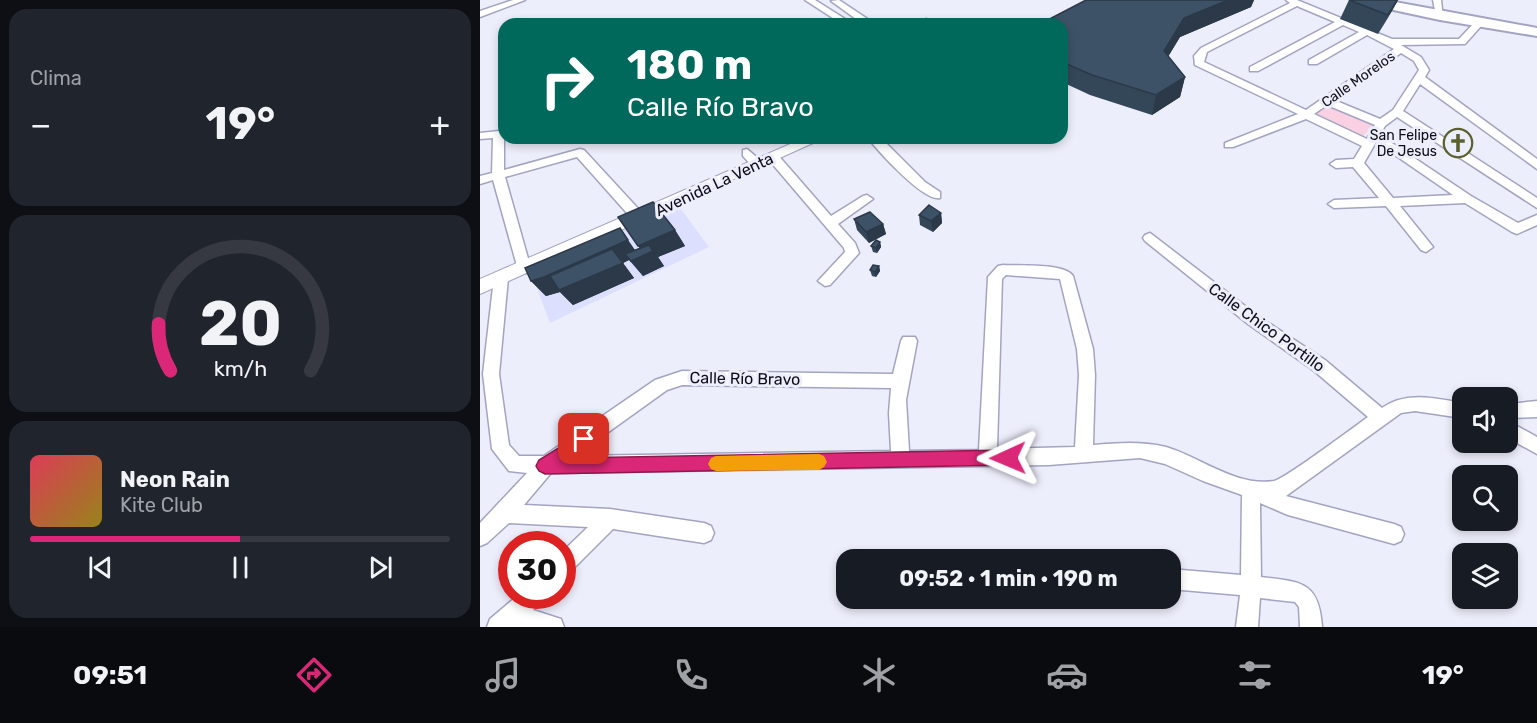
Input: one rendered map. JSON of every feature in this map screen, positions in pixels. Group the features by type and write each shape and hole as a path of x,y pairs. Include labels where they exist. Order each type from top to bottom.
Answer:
{"highway":[{"path":"1366,0 1440,16 1534,32"}],"main road":[{"name":"Avenida La Venta","path":"480,287 639,219 759,158 800,144"}],"street":[{"path":"480,14 521,0"},
{"path":"809,0 838,18"},
{"path":"1437,0 1440,16"},
{"path":"835,1 860,18"},
{"path":"1375,135 1306,115 1198,61 1204,50 1293,2 1366,32 1411,54 1422,64 1424,70 1397,112 1375,135 1358,163 1359,169 1390,202 1426,247"},
{"path":"1254,69 1342,22"},
{"path":"1396,46 1462,42 1479,23"},
{"path":"1313,62 1366,32"},
{"name":"Calle Morelos","path":"1229,145 1306,115 1396,46"},
{"path":"1418,77 1537,165"},
{"path":"1326,100 1467,199 1517,229 1537,220"},
{"path":"1397,112 1537,204"},
{"path":"480,136 498,134"},
{"path":"499,144 498,175 524,268"},
{"path":"880,144 921,185 936,195"},
{"path":"480,180 498,175 517,165 580,153 639,219"},
{"path":"759,158 831,222 852,253 825,281"},
{"path":"1336,164 1358,163"},
{"path":"831,222 867,199"},
{"path":"1334,204 1467,199"},
{"name":"Calle Chico Portillo","path":"1150,238 1254,320 1319,365 1382,418"},
{"path":"988,458 994,277 1003,270 1061,273 1066,276 1084,349 1087,375 1084,454"},
{"path":"501,278 485,376 501,449 515,465 988,458 1140,450 1167,456 1288,506 1394,534"},
{"path":"901,460 895,419 899,381 909,341"},
{"name":"Calle Río Bravo","path":"480,536 505,513 545,466 661,385 681,378 899,381"},
{"path":"1251,489 1278,490 1398,406 1415,404 1452,409"},
{"path":"1518,410 1537,409"},
{"path":"1518,435 1537,446"},
{"path":"1247,627 1251,589 1251,489"},
{"path":"505,513 610,519 704,533"},
{"path":"576,552 610,519"},
{"path":"1181,579 1303,595 1309,603 1311,627"},
{"path":"506,620 518,609"},
{"path":"506,620 548,625"}],"shaded area":[{"path":"1329,104 1376,124 1362,137 1313,114"},
{"path":"678,205 709,247 550,323 530,270"}],"building":[{"path":"1086,0 1228,0 1184,18 1164,51 1185,77 1156,95 1092,75 1068,65 1068,18 1052,18"},
{"path":"1349,0 1397,0 1388,15"},
{"path":"653,202 675,230 638,246 618,217"},
{"path":"929,205 941,213 931,221 919,215"},
{"path":"870,212 883,224 866,232 854,219"},
{"path":"620,228 628,240 531,281 525,268"},
{"path":"876,240 880,242 876,248 871,246"},
{"path":"649,245 653,251 631,261 625,254"},
{"path":"612,249 623,263 559,290 550,276"},
{"path":"873,265 879,266 875,272 870,270"}],"slow traffic":[{"path":"716,464 819,462"}],"place":[{"name":"San Felipe De Jesus","path":"1458,143"}],"route":[{"path":"584,439 545,466 1008,458"}]}
